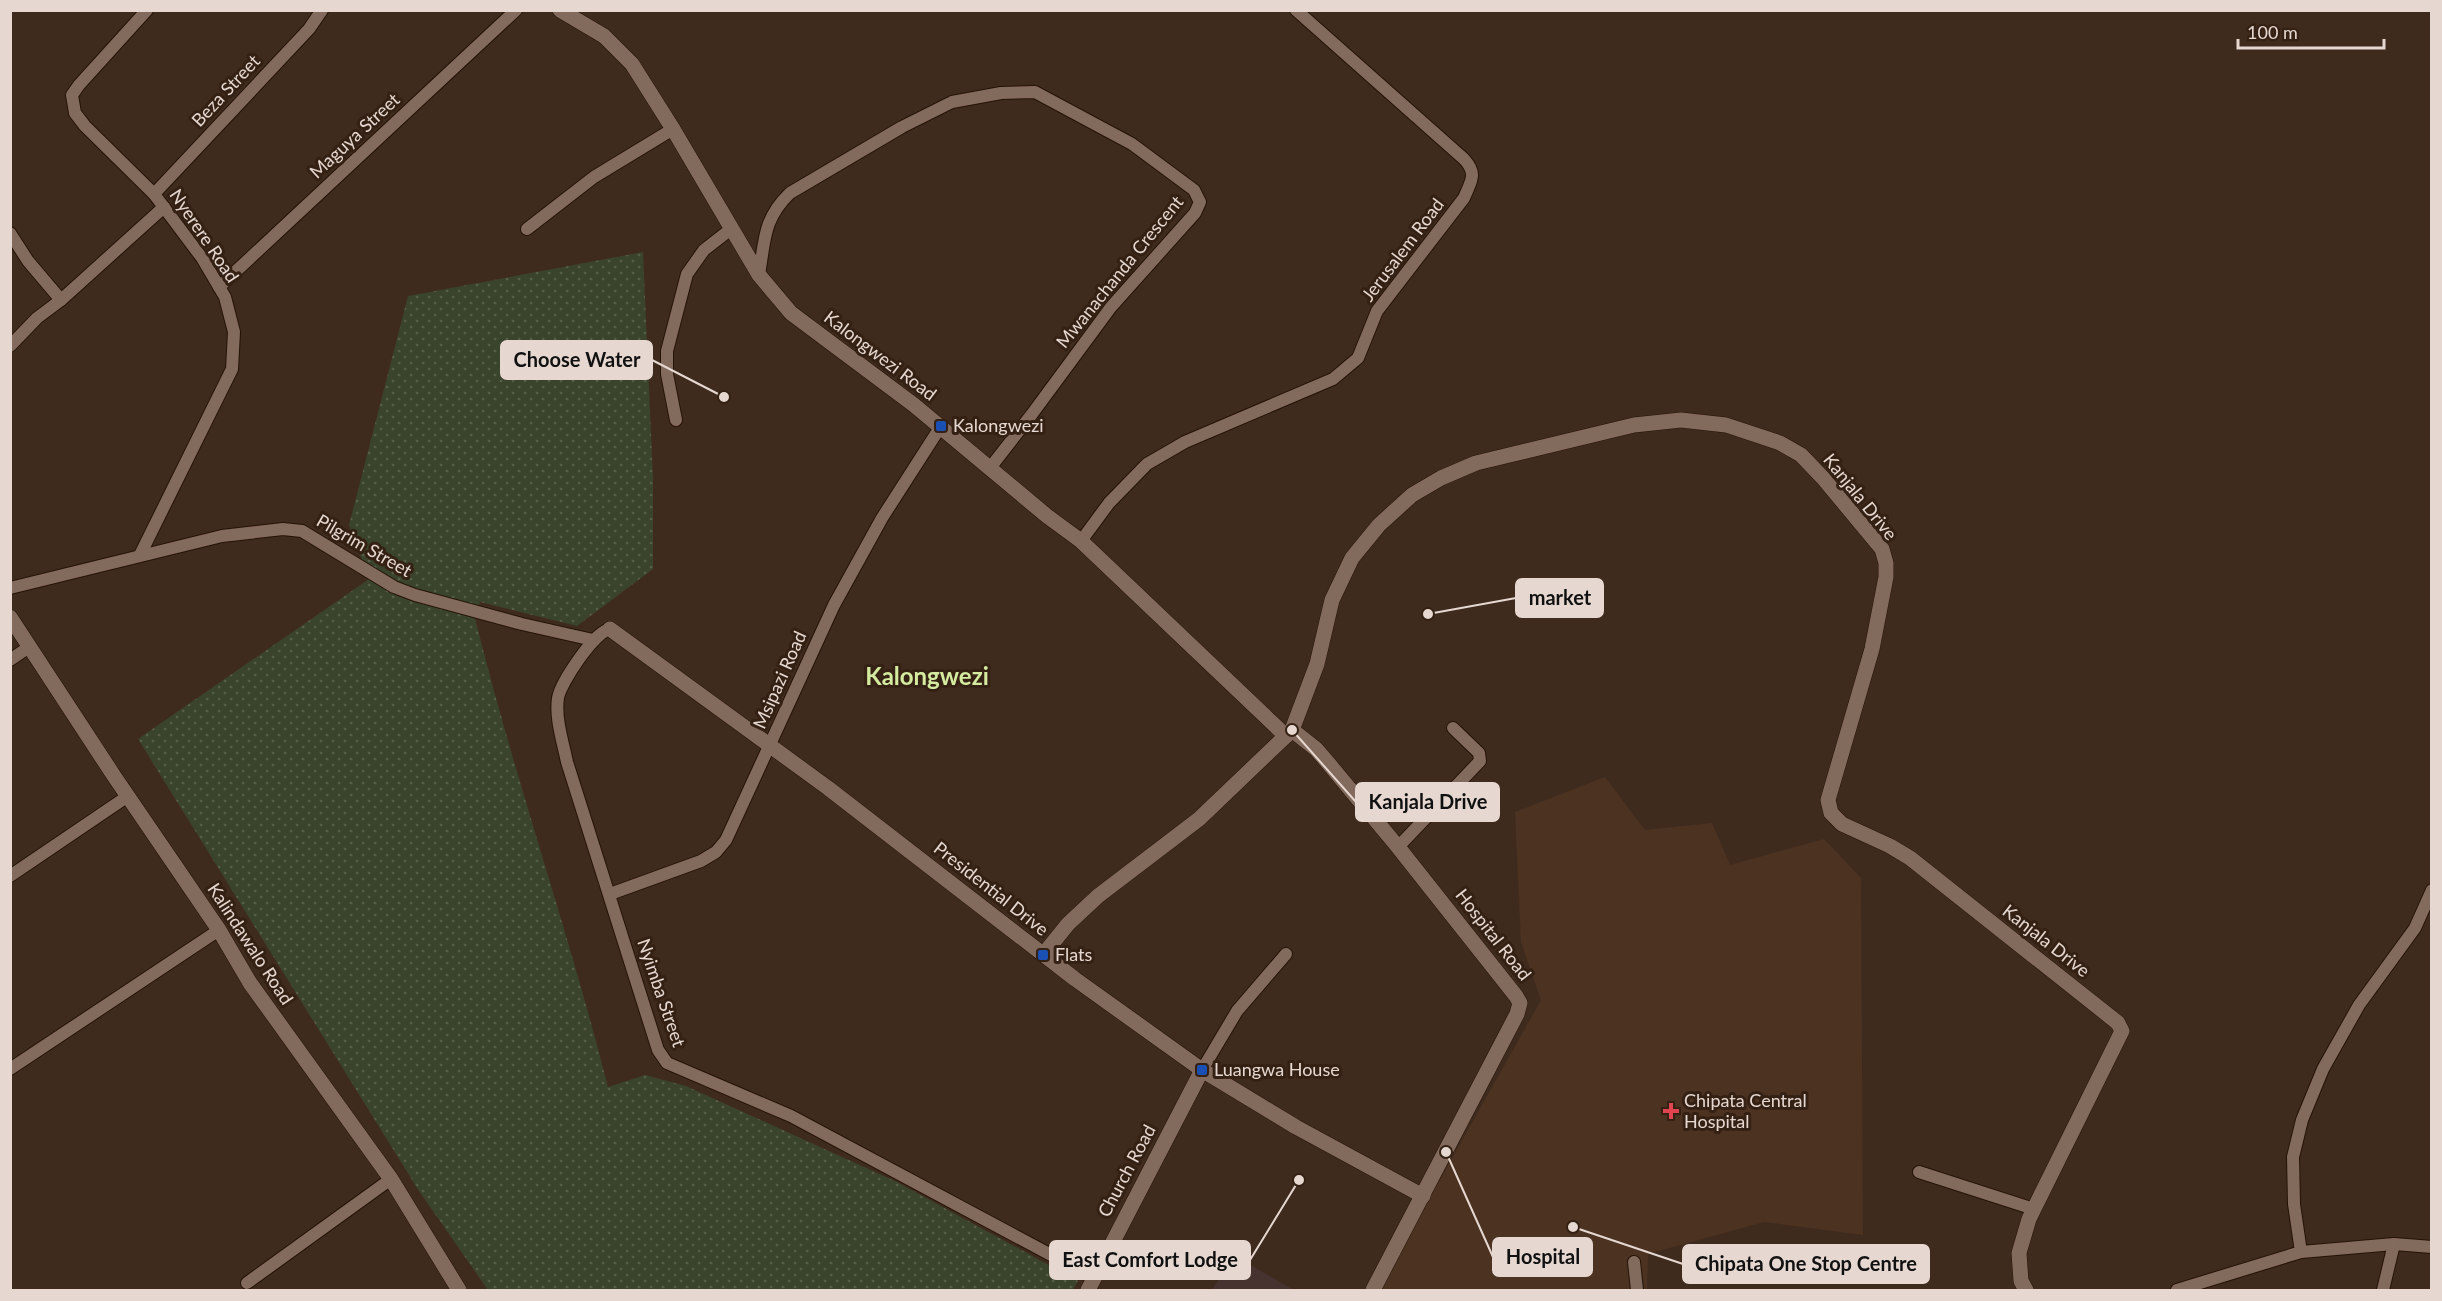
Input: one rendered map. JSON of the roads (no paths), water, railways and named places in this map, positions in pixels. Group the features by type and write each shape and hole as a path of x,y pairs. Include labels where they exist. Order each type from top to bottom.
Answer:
{"street":[{"name":"Nyerere Road","path":"140,555 232,369 234,332 225,297 202,258 154,194 85,126 75,113 72,103 72,95 79,85 147,10"},
{"name":"Beza Street","path":"154,194 309,29 322,10"},
{"name":"Maguya Street","path":"219,287 516,10"},
{"name":"Kalongwezi Road","path":"560,10 604,36 632,64 759,275 791,313 941,426 1081,542 1289,733"},
{"name":"Jerusalem Road","path":"1081,542 1109,503 1147,464 1185,442 1333,379 1346,370 1358,358 1377,311 1464,198 1473,178 1472,167 1464,159 1296,10"},
{"name":"Mwanachanda Crescent","path":"759,275 768,223 776,207 790,193 902,127 952,102 1001,93 1035,92 1132,144 1194,190 1200,202 1195,213 1111,307 990,468"},
{"path":"526,229 594,177 673,129"},
{"path":"10,346 32,322 61,300 164,207"},
{"path":"676,420 668,374 667,351 687,274 704,250 732,229"},
{"path":"10,233 28,261 61,300"},
{"name":"Kanjala Drive","path":"1043,955 1068,924 1098,897 1199,819 1289,733 1317,664 1332,600 1352,558 1380,525 1412,495 1441,478 1476,463 1547,444 1634,425 1681,420 1726,425 1744,430 1780,443 1801,455 1882,549 1886,563 1886,577 1872,649 1828,800 1831,813 1842,824 1910,858 2118,1023 2122,1031 2034,1209 2019,1253 2021,1281 2026,1290"},
{"name":"Msipazi Road","path":"609,894 701,861 716,852 726,840 834,605 858,558 941,426"},
{"name":"Pilgrim Street","path":"10,588 222,536 283,529 302,531 394,586 415,595 522,624 593,640"},
{"name":"Kalindawalo Road","path":"10,617 219,930 250,983 391,1179 459,1290"},
{"name":"Presidential Drive","path":"610,629 771,745 1043,955 1202,1070 1296,1127 1423,1196"},
{"name":"Nyimba Street","path":"610,629 603,631 593,640 558,696 558,721 567,762 658,1050 667,1062 791,1116 1091,1284"},
{"path":"10,660 29,647"},
{"path":"1398,847 1480,761 1479,753 1453,728"},
{"name":"Hospital Road","path":"1289,733 1316,749 1398,847 1520,1003 1517,1014 1373,1290"},
{"path":"10,876 128,796"},
{"path":"2301,1252 2294,1204 2293,1157 2302,1120 2323,1070 2359,1005 2415,928 2432,890"},
{"path":"10,1069 219,930"},
{"path":"1202,1070 1237,1011 1286,954"},
{"name":"Church Road","path":"1091,1284 1202,1070"},
{"path":"1919,1172 2034,1209"},
{"path":"247,1283 391,1179"},
{"path":"2383,1290 2394,1244"},
{"path":"2177,1290 2301,1252 2394,1244 2432,1247"},
{"path":"1634,1262 1637,1290"}],"place":[{"name":"Choose Water","path":"724,397"},
{"name":"Kalongwezi","path":"941,426"},
{"name":"market","path":"1428,614"},
{"name":"Kanjala Drive","path":"1292,730"},
{"name":"Flats","path":"1043,955"},
{"name":"Luangwa House","path":"1202,1070"},
{"name":"Chipata Central Hospital","path":"1671,1111"},
{"name":"Hospital","path":"1446,1152"},
{"name":"East Comfort Lodge","path":"1299,1180"},
{"name":"Chipata One Stop Centre","path":"1573,1227"}],"district":[{"name":"Kalongwezi","path":"927,677"}]}
